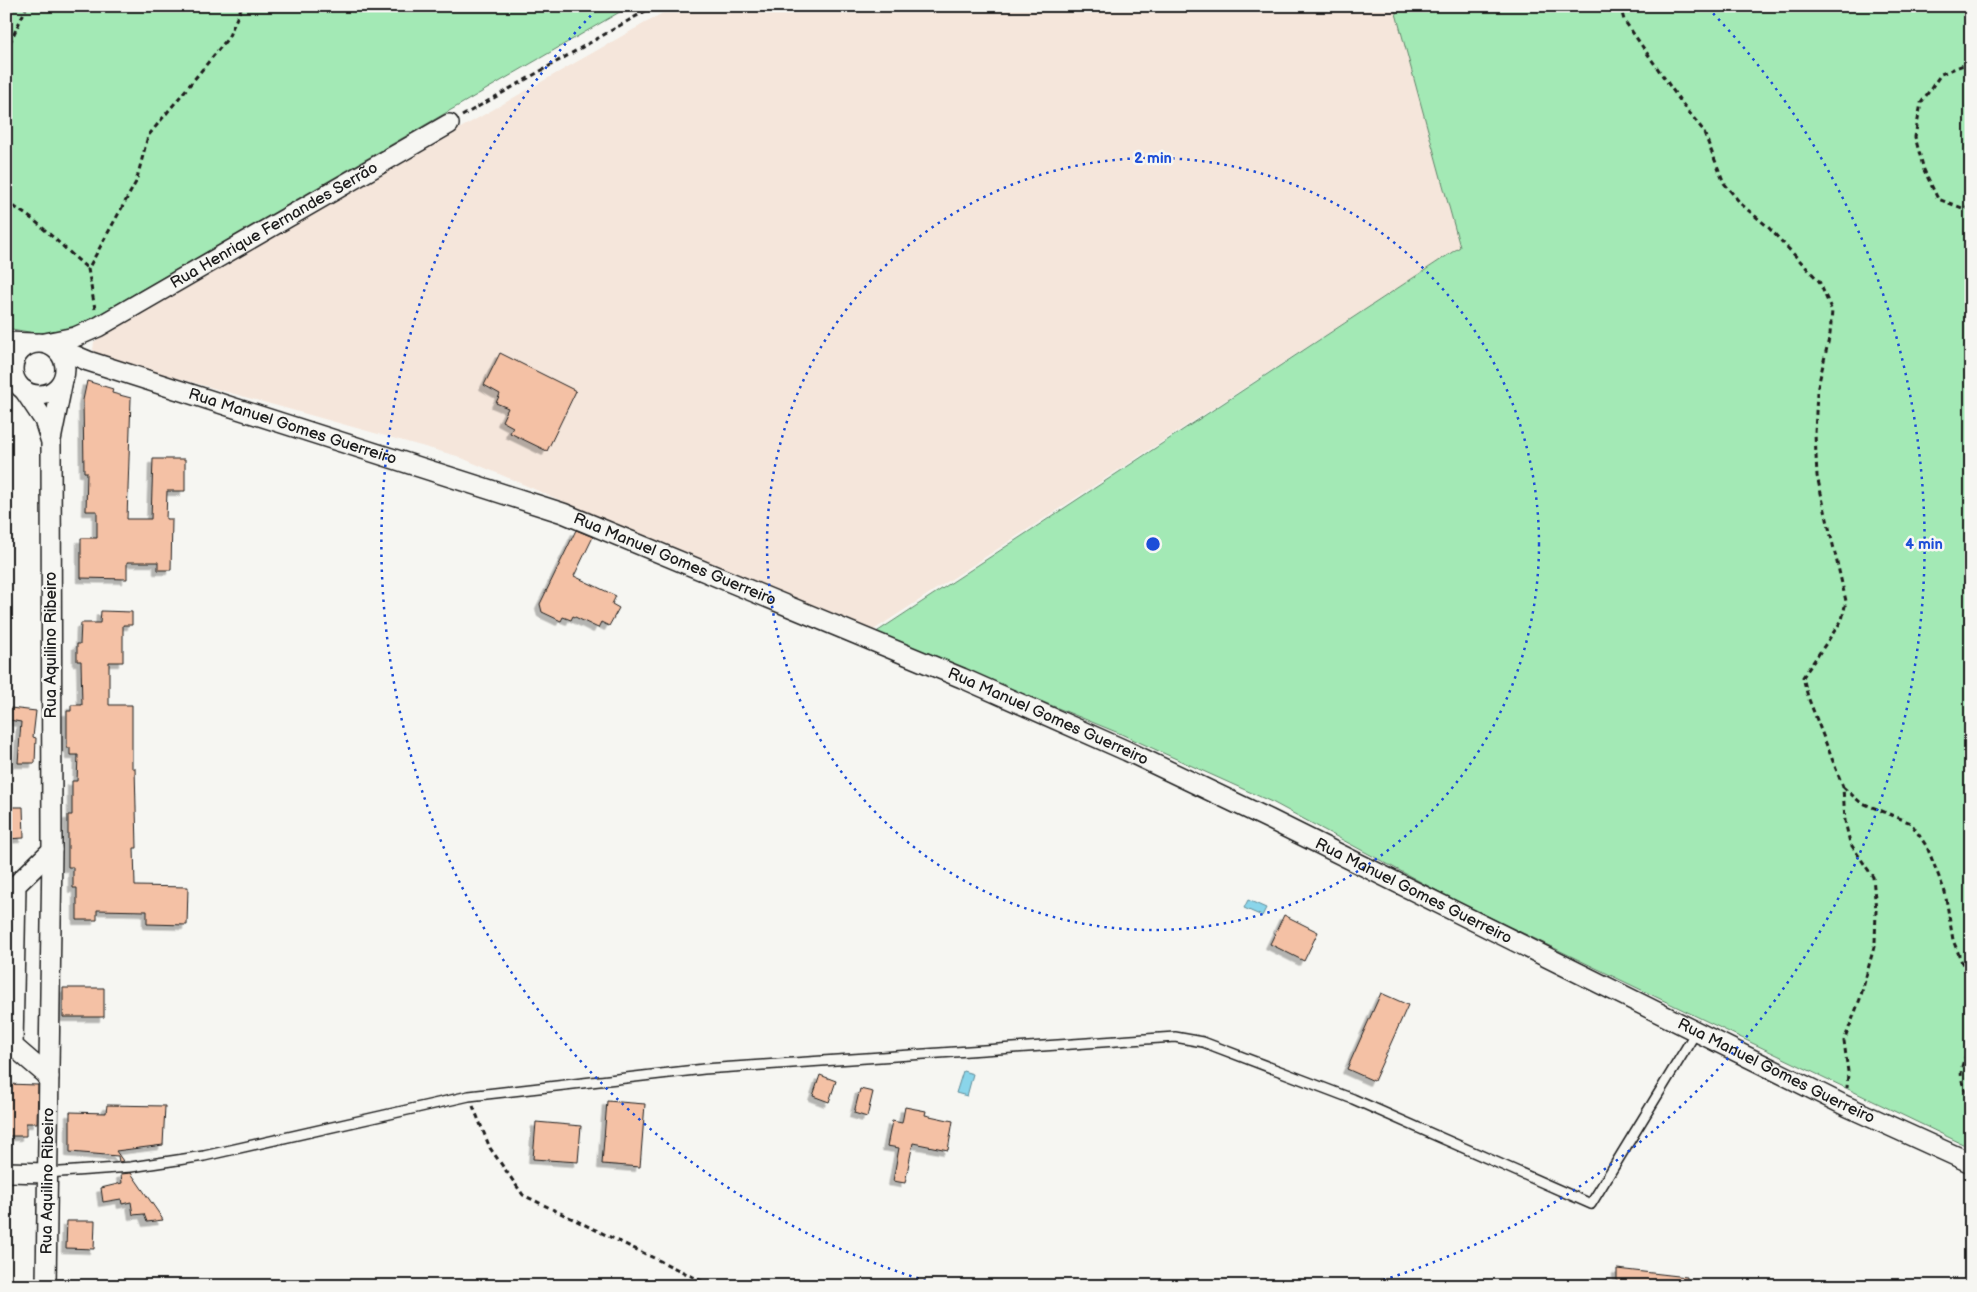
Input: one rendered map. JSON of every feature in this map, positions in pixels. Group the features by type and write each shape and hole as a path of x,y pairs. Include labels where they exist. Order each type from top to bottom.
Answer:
{"street":[{"name":"Rua Henrique Fernandes Serrão","path":"98,327 447,128"},
{"path":"51,440 44,420 15,377 13,369 19,353 42,344 75,337 98,327"},
{"path":"15,377 38,395 53,391 98,327"},
{"path":"6,342 42,344 74,363"},
{"path":"51,440 74,363"},
{"name":"Rua Manuel Gomes Guerreiro","path":"74,363 563,513 962,678 1127,751 1269,819 1846,1106 1971,1163"},
{"name":"Rua Aquilino Ribeiro","path":"46,1286 52,850 51,440"},
{"path":"49,1077 13,1046 13,1036 16,885 52,850"},
{"path":"6,1172 47,1173"}],"lane":[{"path":"47,1173 131,1167 204,1156 469,1096 704,1069 1174,1037 1203,1042 1353,1100 1591,1204 1696,1032"}],"path":[{"path":"6,51 27,6"},
{"path":"88,269 136,182 148,136 228,38 242,6"},
{"path":"447,128 654,6"},
{"path":"1620,6 1624,20 1681,102 1703,130 1724,184 1741,204 1768,227 1818,281 1832,311 1830,334 1817,391 1815,434 1817,468 1846,601 1842,620 1803,677 1808,697 1843,787 1845,821 1850,842 1873,877 1876,910 1875,943 1860,999 1844,1041 1848,1072 1846,1106"},
{"path":"1971,62 1941,74 1921,103 1915,137 1924,170 1938,199 1965,209 1971,204"},
{"path":"6,201 35,221 88,269 98,327"},
{"path":"1843,787 1860,802 1911,824 1927,847 1945,892 1953,940 1971,985"},
{"path":"1971,1046 1961,1064 1963,1084 1971,1102"},
{"path":"469,1096 490,1148 523,1196 712,1286"}],"shaded area":[{"path":"675,6 1394,6 1460,247 869,633 457,456 98,356 93,350 94,342 135,313"}],"green space":[{"path":"6,6 630,6 72,330 46,335 6,328"},
{"path":"1394,6 1971,6 1971,1148 1456,901 1274,803 1121,734 875,633 1460,247"}],"water":[{"path":"1248,900 1266,908 1262,916 1244,908"},
{"path":"963,1071 973,1074 967,1096 956,1093"}],"building":[{"path":"500,353 576,391 547,451 510,433 513,427 502,421 508,408 496,403 500,394 484,385"},
{"path":"87,381 113,389 112,393 131,398 127,519 151,519 153,459 185,459 185,491 167,491 166,519 172,519 171,570 158,570 158,562 127,562 127,579 81,578 81,538 97,538 97,511 86,511 87,472 84,472 83,400"},
{"path":"576,530 593,537 574,576 616,596 612,604 619,608 609,626 601,622 598,628 573,616 571,620 563,617 561,621 542,612 540,604"},
{"path":"101,611 132,612 132,625 123,625 123,662 109,662 109,705 132,705 132,768 135,768 137,848 134,848 135,886 188,887 187,925 147,924 147,911 97,910 97,920 77,920 77,888 73,888 73,867 68,867 68,815 72,815 72,781 77,781 78,755 70,755 70,748 67,748 67,711 71,711 71,705 82,705 81,661 77,661 77,644 80,644 81,623 100,623"},
{"path":"10,708 36,711 33,737 36,738 35,763 18,763 21,722 9,720"},
{"path":"6,807 23,807 24,838 6,839"},
{"path":"1284,915 1318,932 1304,961 1270,944"},
{"path":"63,988 104,988 104,1017 63,1017"},
{"path":"1381,993 1408,1005 1374,1081 1347,1069"},
{"path":"820,1075 836,1081 829,1102 813,1096"},
{"path":"6,1084 38,1085 37,1123 26,1123 26,1136 6,1136"},
{"path":"860,1089 873,1092 867,1117 854,1113"},
{"path":"607,1101 645,1104 640,1167 602,1164"},
{"path":"107,1105 165,1106 163,1145 116,1151 123,1161 119,1162 118,1156 70,1152 70,1112 106,1113"},
{"path":"905,1107 926,1111 925,1115 953,1121 948,1150 913,1143 905,1183 893,1181 899,1148 887,1146 892,1121 902,1123"},
{"path":"536,1122 581,1126 578,1162 533,1159"},
{"path":"131,1173 163,1220 147,1222 144,1214 133,1215 131,1202 122,1204 121,1199 103,1202 101,1188 122,1183 121,1174"},
{"path":"67,1221 95,1221 94,1249 66,1248"},
{"path":"1617,1269 1687,1277 1687,1286 1617,1286"}]}
